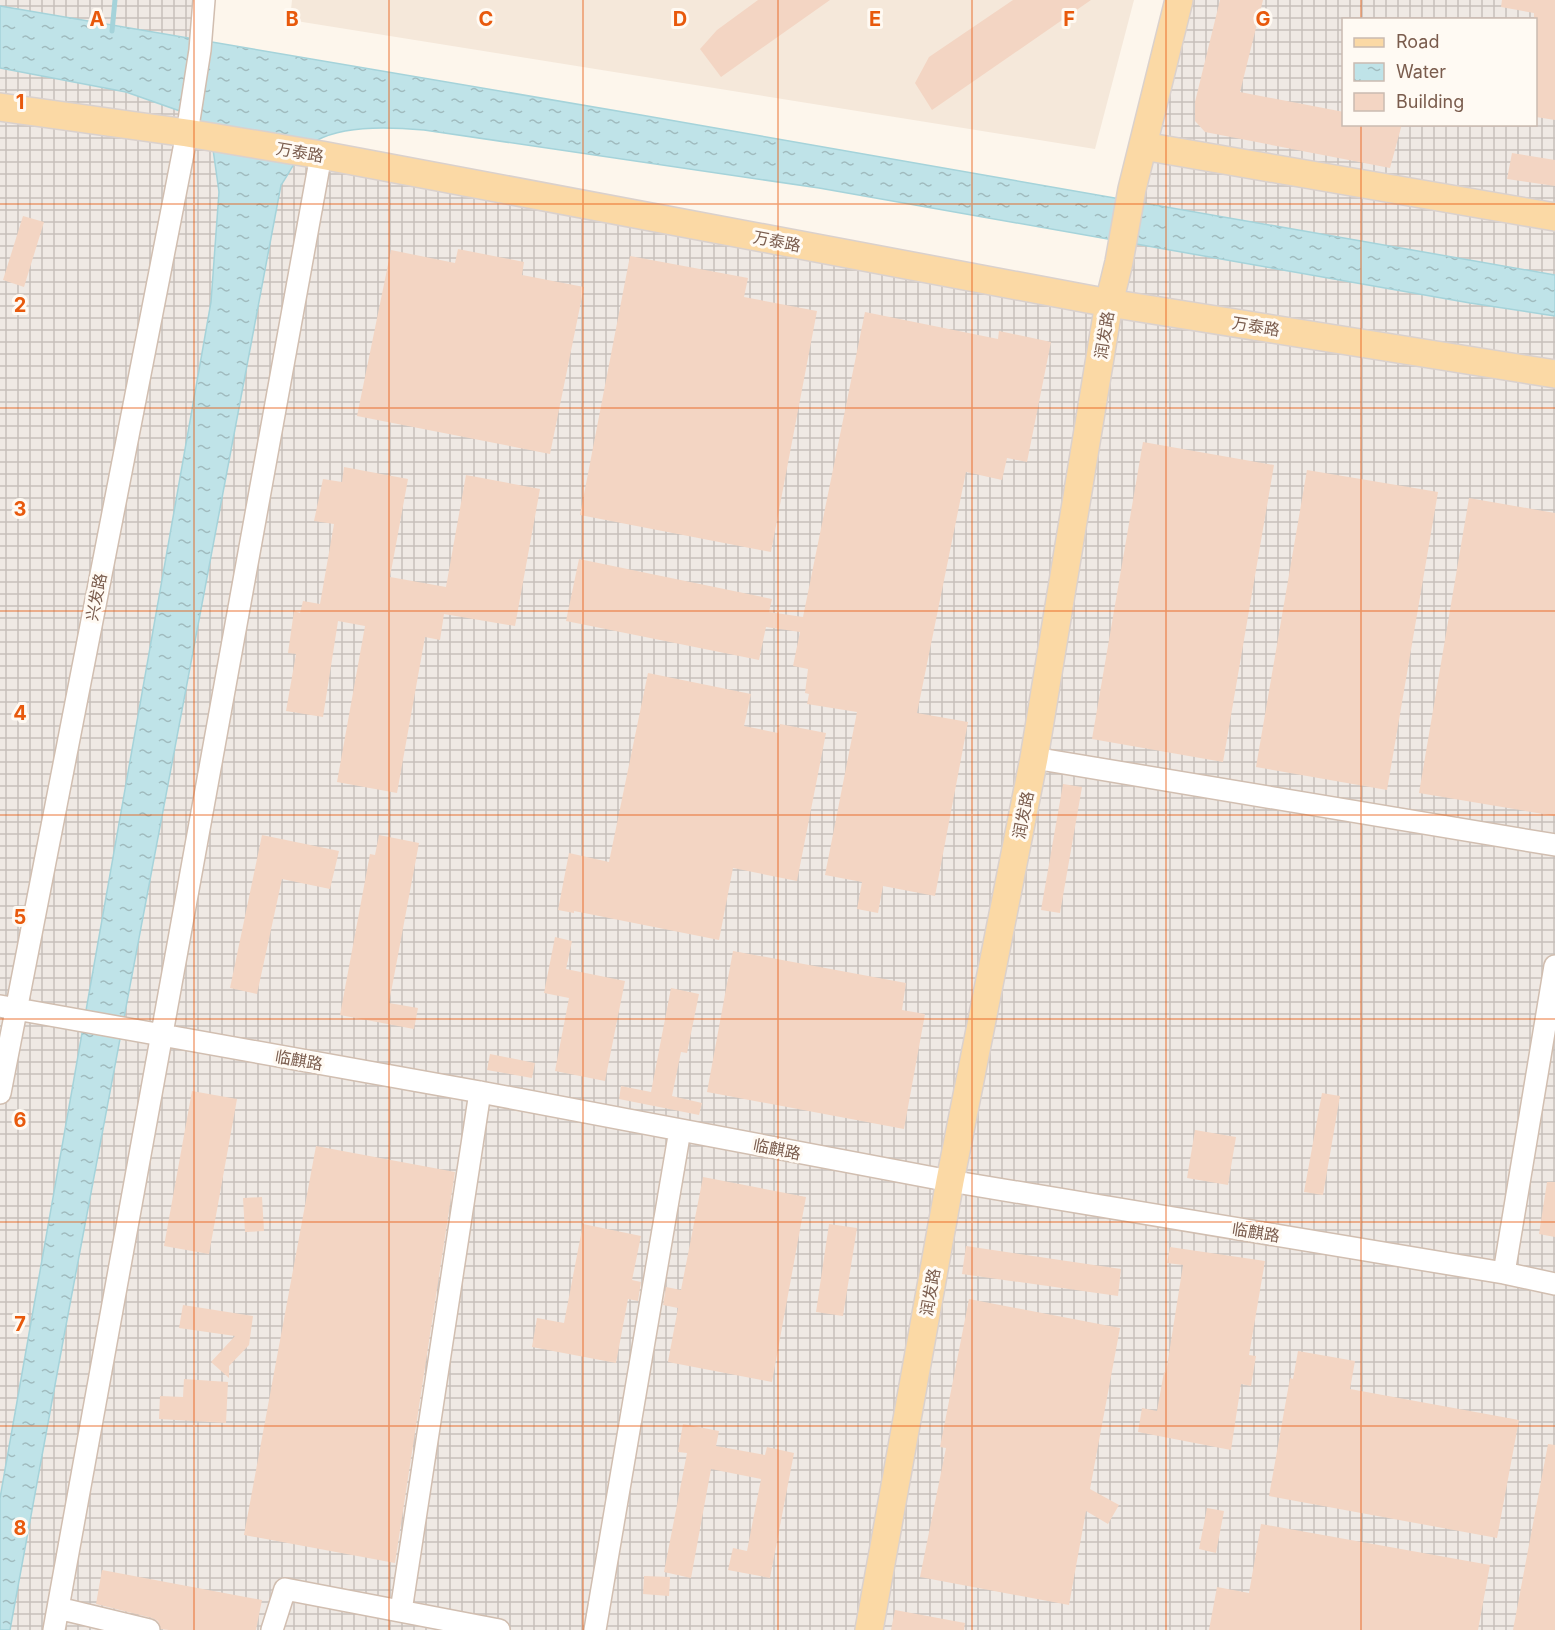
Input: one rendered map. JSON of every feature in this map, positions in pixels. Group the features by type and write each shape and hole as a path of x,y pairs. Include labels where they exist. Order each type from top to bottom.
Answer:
{"main road":[{"name":"润发路","path":"869,1630 950,1181 1034,758 1109,303 1132,189 1179,0"},
{"name":"万泰路","path":"0,107 187,133 321,155 1109,303 1555,374"},
{"path":"1143,146 1555,217"}],"street":[{"name":"兴发路","path":"0,1093 8,1007 187,133 200,50 204,0"},
{"path":"54,1630 321,155"},
{"path":"1034,758 1555,845"},
{"path":"1504,1273 1555,966"},
{"name":"临麒路","path":"8,1007 480,1092 950,1181 1504,1273 1555,1284"},
{"path":"401,1611 480,1092"},
{"path":"595,1630 680,1130"},
{"path":"272,1630 285,1589 499,1630"},
{"path":"58,1608 148,1630"}],"shaded area":[{"path":"0,0 204,0 187,132 1109,303 1179,0 1555,0 1555,1630 0,1630"},
{"path":"292,0 1134,0 1095,149 290,20"}],"water":[{"path":"0,6 641,115 1555,275 1555,316 819,188 424,130 379,128 347,131 332,134 307,147 281,185 10,1630 0,1630 0,1498 211,302 219,192 212,142 194,116 126,92 0,68"}],"building":[{"path":"758,0 830,0 721,77 700,49 717,30"},
{"path":"1013,0 1091,0 932,110 915,83 929,57"},
{"path":"1220,0 1263,0 1240,92 1342,112 1342,126 1401,126 1390,168 1205,132 1195,121 1195,102"},
{"path":"1502,0 1555,0 1555,120 1537,117 1537,18 1534,18 1534,13 1501,7"},
{"path":"1512,153 1555,160 1555,186 1507,179"},
{"path":"23,216 44,222 24,287 3,280"},
{"path":"458,249 524,262 522,275 584,287 550,454 357,416 391,250 455,263"},
{"path":"630,256 748,278 744,297 817,311 771,552 580,515"},
{"path":"865,312 998,339 999,331 1051,342 1027,462 1007,458 1002,480 966,472 917,713 968,722 935,896 883,886 878,913 857,909 862,882 825,875 857,712 807,704 809,694 805,693 808,669 793,666 800,632 766,627 759,660 566,621 579,559 772,599 769,612 803,617"},
{"path":"1143,442 1274,465 1223,762 1092,739"},
{"path":"344,467 408,479 390,577 446,587 466,475 540,489 515,626 444,614 440,640 425,637 397,793 337,782 365,626 338,621 323,717 286,711 296,654 288,653 294,611 300,613 303,601 320,604 334,524 314,521 323,479 342,482"},
{"path":"1307,470 1438,492 1387,790 1256,767"},
{"path":"1469,498 1555,513 1555,816 1419,793"},
{"path":"648,673 751,694 744,726 778,733 780,724 826,733 797,881 733,868 719,940 574,911 574,913 558,910 569,853 609,862"},
{"path":"1063,784 1082,787 1060,913 1041,910"},
{"path":"262,835 339,851 330,889 282,879 257,994 230,988"},
{"path":"379,835 419,843 389,1003 418,1008 414,1029 340,1015 370,854 375,855"},
{"path":"555,937 572,941 566,969 625,981 605,1081 555,1071 569,998 544,993"},
{"path":"733,951 906,983 902,1010 925,1014 904,1129 707,1092"},
{"path":"671,988 699,994 687,1053 681,1052 672,1096 702,1103 699,1115 619,1099 621,1086 651,1092"},
{"path":"490,1054 535,1063 532,1078 487,1070"},
{"path":"192,1091 237,1099 209,1254 164,1246"},
{"path":"1322,1093 1340,1096 1323,1195 1304,1192"},
{"path":"1195,1130 1236,1137 1228,1185 1187,1178"},
{"path":"316,1146 455,1172 395,1563 244,1535"},
{"path":"703,1177 806,1197 772,1382 668,1362 678,1308 663,1305 666,1287 681,1290"},
{"path":"1547,1182 1555,1182 1555,1237 1539,1234"},
{"path":"262,1197 264,1231 245,1232 243,1198"},
{"path":"583,1224 641,1236 632,1280 641,1282 638,1301 628,1299 616,1363 532,1347 537,1318 564,1323"},
{"path":"829,1224 857,1228 843,1316 816,1312"},
{"path":"966,1246 1121,1269 1118,1296 962,1274"},
{"path":"1170,1247 1265,1261 1249,1355 1256,1356 1251,1386 1241,1384 1231,1450 1138,1432 1142,1408 1157,1411 1164,1372 1166,1373 1183,1265 1167,1263"},
{"path":"969,1299 1120,1328 1090,1489 1119,1505 1108,1524 1086,1511 1069,1605 920,1577 946,1448 940,1447"},
{"path":"183,1305 253,1316 249,1345 229,1366 229,1378 211,1362 235,1336 179,1328"},
{"path":"1298,1351 1355,1361 1350,1389 1519,1420 1497,1538 1269,1496 1290,1378 1293,1379"},
{"path":"184,1379 228,1382 226,1423 159,1419 160,1396 183,1397"},
{"path":"683,1424 719,1431 716,1446 765,1455 767,1447 794,1453 770,1578 728,1570 733,1548 747,1551 761,1479 711,1469 691,1578 664,1572 687,1453 678,1452"},
{"path":"1548,1444 1555,1445 1555,1630 1513,1630"},
{"path":"1207,1508 1224,1511 1216,1553 1199,1549"},
{"path":"1261,1524 1490,1565 1478,1630 1209,1630 1217,1587 1249,1593"},
{"path":"102,1570 262,1600 256,1630 161,1629 158,1621 152,1618 96,1604"},
{"path":"644,1576 670,1577 669,1596 643,1594"},
{"path":"895,1610 965,1623 964,1630 891,1630"}],"waterway":[{"path":"112,31 115,0"}]}
